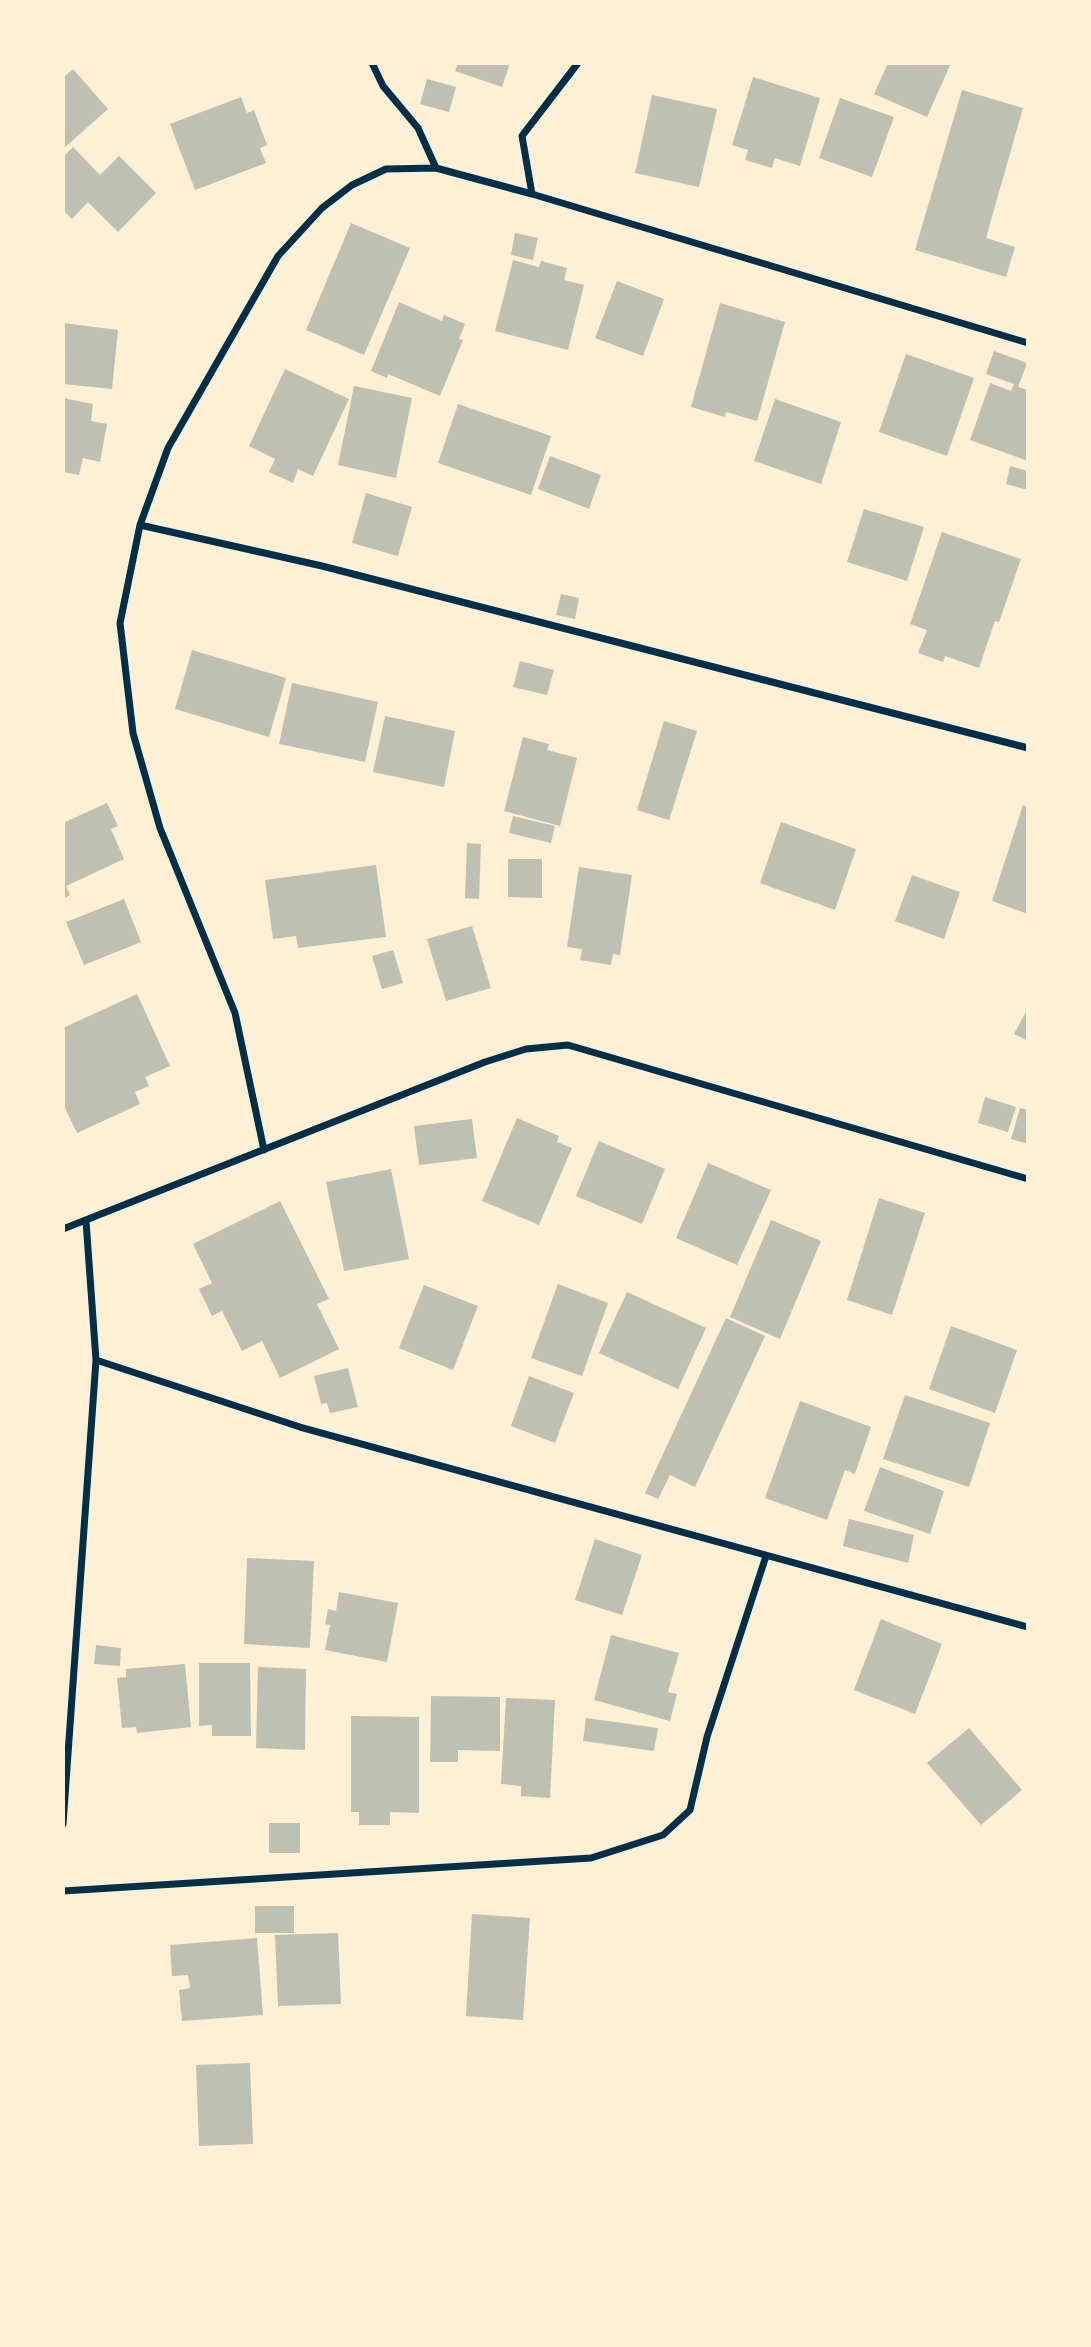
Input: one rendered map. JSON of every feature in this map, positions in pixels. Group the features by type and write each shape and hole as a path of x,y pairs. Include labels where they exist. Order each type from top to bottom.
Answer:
{"street":[{"path":"372,63 383,86 418,128 436,168"},
{"path":"532,194 522,136 578,63"},
{"path":"264,1150 235,1013 160,828 133,733 120,623 140,525 168,448 278,256 322,208 352,185 386,169 436,168 532,194 1028,343"},
{"path":"140,525 322,566 1028,748"},
{"path":"63,1228 485,1062 526,1049 568,1045 1028,1179"},
{"path":"63,1824 96,1360 86,1221"},
{"path":"96,1360 300,1427 1028,1628"},
{"path":"63,1891 591,1858 663,1835 690,1810 707,1737 766,1556"}],"building":[{"path":"458,63 510,63 502,87 455,71"},
{"path":"888,63 951,63 927,117 874,94"},
{"path":"73,69 108,109 63,149 63,78"},
{"path":"753,77 820,98 800,166 775,158 772,168 745,160 748,150 732,145"},
{"path":"427,79 456,87 449,112 420,104"},
{"path":"962,90 1023,108 986,238 1015,247 1006,277 915,250"},
{"path":"652,95 717,109 699,187 635,173"},
{"path":"241,97 247,113 254,110 267,145 260,148 266,163 195,190 170,124"},
{"path":"840,98 894,117 872,177 819,158"},
{"path":"73,147 100,175 119,156 156,193 118,232 88,202 72,219 63,210 63,157"},
{"path":"351,223 410,248 364,355 306,330"},
{"path":"515,233 538,238 533,260 511,255"},
{"path":"513,260 539,267 541,261 567,268 564,280 584,285 568,350 495,331"},
{"path":"617,281 664,299 643,356 595,338"},
{"path":"399,302 442,321 444,315 465,324 459,339 463,340 440,396 388,374 387,378 371,371"},
{"path":"720,303 785,322 757,421 726,412 725,417 691,407"},
{"path":"63,323 118,330 112,389 63,384"},
{"path":"994,351 1027,363 1018,387 1028,390 1028,461 970,440 990,383 1011,391 1014,384 986,374"},
{"path":"906,354 974,378 947,456 879,432"},
{"path":"285,369 349,399 313,476 298,469 293,483 269,472 275,459 249,446"},
{"path":"354,386 412,398 396,478 338,465"},
{"path":"63,398 93,404 91,421 107,424 100,462 83,458 79,475 63,472"},
{"path":"775,399 841,422 821,484 754,461"},
{"path":"458,404 551,436 531,495 438,463"},
{"path":"550,456 601,475 589,509 538,489"},
{"path":"1010,466 1028,471 1028,490 1006,484"},
{"path":"366,493 412,507 398,556 352,543"},
{"path":"864,509 924,527 907,581 847,562"},
{"path":"942,532 1021,559 999,622 995,621 979,668 945,656 943,662 918,653 927,630 910,624"},
{"path":"561,594 579,598 575,619 556,615"},
{"path":"192,650 286,678 269,737 175,709"},
{"path":"520,661 554,670 547,695 513,687"},
{"path":"292,683 378,702 365,762 279,744"},
{"path":"385,716 455,731 444,787 373,772"},
{"path":"664,721 697,731 669,820 637,810"},
{"path":"523,737 549,744 547,750 577,758 560,826 504,811"},
{"path":"107,803 118,826 111,829 124,859 66,886 70,895 63,899 63,823"},
{"path":"1023,805 1028,807 1028,914 992,901"},
{"path":"513,816 555,826 551,843 509,833"},
{"path":"781,822 856,849 835,910 760,883"},
{"path":"467,843 481,844 479,899 465,898"},
{"path":"508,859 542,859 542,898 508,897"},
{"path":"376,865 386,937 298,948 296,936 273,939 265,880"},
{"path":"579,867 632,875 620,955 613,954 611,965 580,960 582,949 567,947"},
{"path":"912,875 960,892 944,939 895,921"},
{"path":"124,899 141,942 84,965 66,922"},
{"path":"472,926 491,988 446,1001 427,939"},
{"path":"393,950 403,983 382,989 372,956"},
{"path":"137,994 170,1066 145,1077 149,1086 135,1092 140,1104 77,1133 63,1104 63,1028"},
{"path":"1028,1008 1028,1041 1014,1034"},
{"path":"985,1097 1016,1107 1008,1132 978,1123"},
{"path":"1020,1108 1028,1110 1028,1144 1011,1139"},
{"path":"517,1118 559,1136 557,1142 572,1148 539,1225 482,1201"},
{"path":"472,1119 477,1158 419,1165 414,1126"},
{"path":"599,1141 665,1169 642,1224 576,1196"},
{"path":"708,1163 771,1190 737,1265 676,1238"},
{"path":"391,1169 409,1259 344,1271 326,1182"},
{"path":"879,1198 925,1213 892,1315 847,1300"},
{"path":"280,1201 329,1299 317,1304 339,1349 280,1378 262,1341 242,1351 222,1311 212,1316 199,1289 212,1283 193,1244"},
{"path":"771,1220 821,1241 780,1339 730,1317"},
{"path":"558,1284 608,1303 582,1376 531,1358"},
{"path":"424,1285 478,1306 453,1370 399,1348"},
{"path":"627,1292 706,1328 678,1389 599,1353"},
{"path":"726,1318 765,1336 695,1487 670,1475 658,1499 645,1493"},
{"path":"951,1326 1017,1350 995,1413 929,1389"},
{"path":"348,1368 358,1407 330,1413 327,1403 321,1404 314,1376"},
{"path":"529,1376 574,1393 555,1443 511,1426"},
{"path":"905,1395 990,1423 969,1487 883,1459"},
{"path":"800,1401 871,1427 855,1474 845,1470 827,1520 765,1498"},
{"path":"880,1467 944,1491 930,1534 864,1511"},
{"path":"849,1519 914,1535 908,1563 843,1546"},
{"path":"595,1539 642,1555 622,1615 575,1600"},
{"path":"247,1558 314,1561 310,1648 244,1644"},
{"path":"339,1592 398,1603 387,1662 325,1650 330,1625 325,1624 328,1609 336,1611"},
{"path":"881,1619 942,1644 915,1714 854,1690"},
{"path":"611,1635 679,1653 668,1692 677,1694 670,1721 594,1700"},
{"path":"96,1645 121,1648 120,1666 94,1664"},
{"path":"199,1663 250,1663 251,1736 212,1736 212,1725 199,1726"},
{"path":"185,1664 191,1727 137,1733 136,1727 122,1728 117,1678 126,1677 126,1669"},
{"path":"258,1667 306,1669 305,1750 256,1748"},
{"path":"431,1696 500,1697 500,1751 458,1750 458,1762 430,1762"},
{"path":"506,1698 555,1700 550,1798 521,1796 521,1786 501,1784"},
{"path":"351,1716 419,1717 419,1813 390,1812 390,1825 359,1825 359,1812 351,1812"},
{"path":"586,1718 658,1728 654,1751 583,1741"},
{"path":"969,1728 1022,1790 981,1825 927,1763"},
{"path":"269,1823 300,1823 300,1853 269,1853"},
{"path":"255,1906 294,1906 294,1933 255,1933"},
{"path":"472,1914 530,1918 523,2020 466,2016"},
{"path":"338,1933 341,2004 278,2006 275,1935"},
{"path":"257,1938 263,2015 182,2021 179,1990 190,1988 188,1975 172,1976 170,1945"},
{"path":"250,2063 253,2144 199,2146 196,2065"}]}
